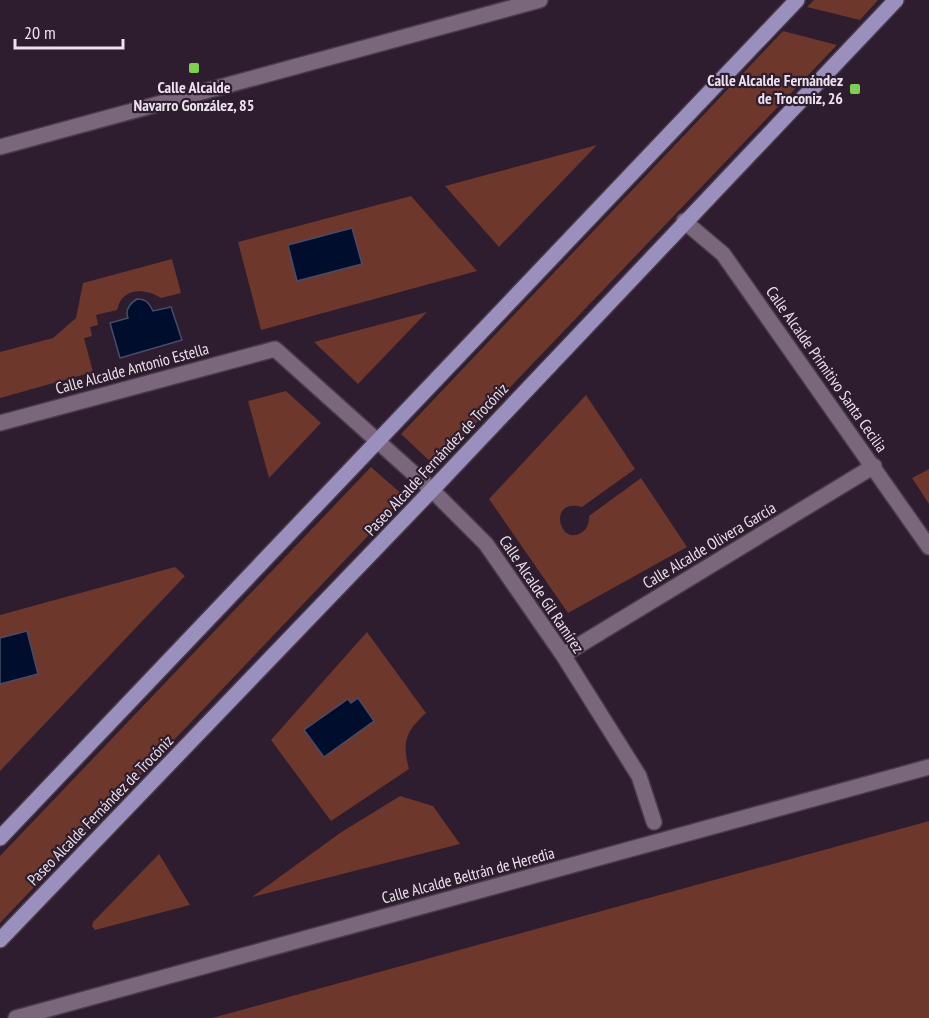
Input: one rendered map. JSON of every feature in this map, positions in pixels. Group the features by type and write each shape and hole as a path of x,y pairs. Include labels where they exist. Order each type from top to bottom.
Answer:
{"main road":[{"path":"0,838 797,0"},
{"name":"Paseo Alcalde Fernández de Trocóniz","path":"0,940 432,490 684,221 896,0"}],"street":[{"path":"0,147 540,0"},
{"name":"Calle Alcalde Primitivo Santa Cecilia","path":"684,221 723,255 929,547"},
{"name":"Calle Alcalde Gil Ramírez","path":"274,349 432,490 486,543 563,655 639,776 654,822"},
{"name":"Calle Alcalde Antonio Estella","path":"0,423 274,349"},
{"name":"Calle Alcalde Olivera García","path":"563,655 874,466"},
{"name":"Calle Alcalde Beltrán de Heredia","path":"16,1018 929,766"}],"shaded area":[{"path":"814,0 878,0 860,20 807,7"},
{"path":"783,31 837,45 435,466 401,434"},
{"path":"597,145 499,247 445,186"},
{"path":"411,196 477,271 261,330 238,242"},
{"path":"172,259 181,293 161,298 148,292 129,293 120,302 117,310 96,315 98,325 90,327 92,336 84,338 93,372 0,398 0,352 53,338 76,318 83,283"},
{"path":"427,312 358,384 314,342"},
{"path":"286,391 321,423 269,478 248,401"},
{"path":"586,395 635,469 582,507 571,506 564,509 560,521 562,528 573,535 581,533 587,527 589,516 641,478 687,547 568,613 489,499"},
{"path":"371,467 405,497 0,923 0,856"},
{"path":"929,469 929,504 912,478"},
{"path":"175,567 185,576 0,771 0,684 37,674 27,631 0,638 0,615"},
{"path":"367,632 426,713 407,738 406,752 409,769 331,821 271,740"},
{"path":"400,796 433,806 460,844 252,897 340,833"},
{"path":"929,821 929,1018 212,1018"},
{"path":"159,854 190,905 95,930 92,926 93,922"}],"water":[{"path":"352,228 362,264 297,281 288,245"},
{"path":"137,299 147,302 153,311 171,307 182,340 120,358 110,323 128,318 128,307"},
{"path":"27,631 38,674 0,684 0,638"},
{"path":"358,698 374,721 324,757 304,730 348,699 351,703"}],"place":[{"name":"Calle Alcalde Navarro González, 85","path":"194,68"},
{"name":"Calle Alcalde Fernández de Troconiz, 26","path":"855,89"}]}
